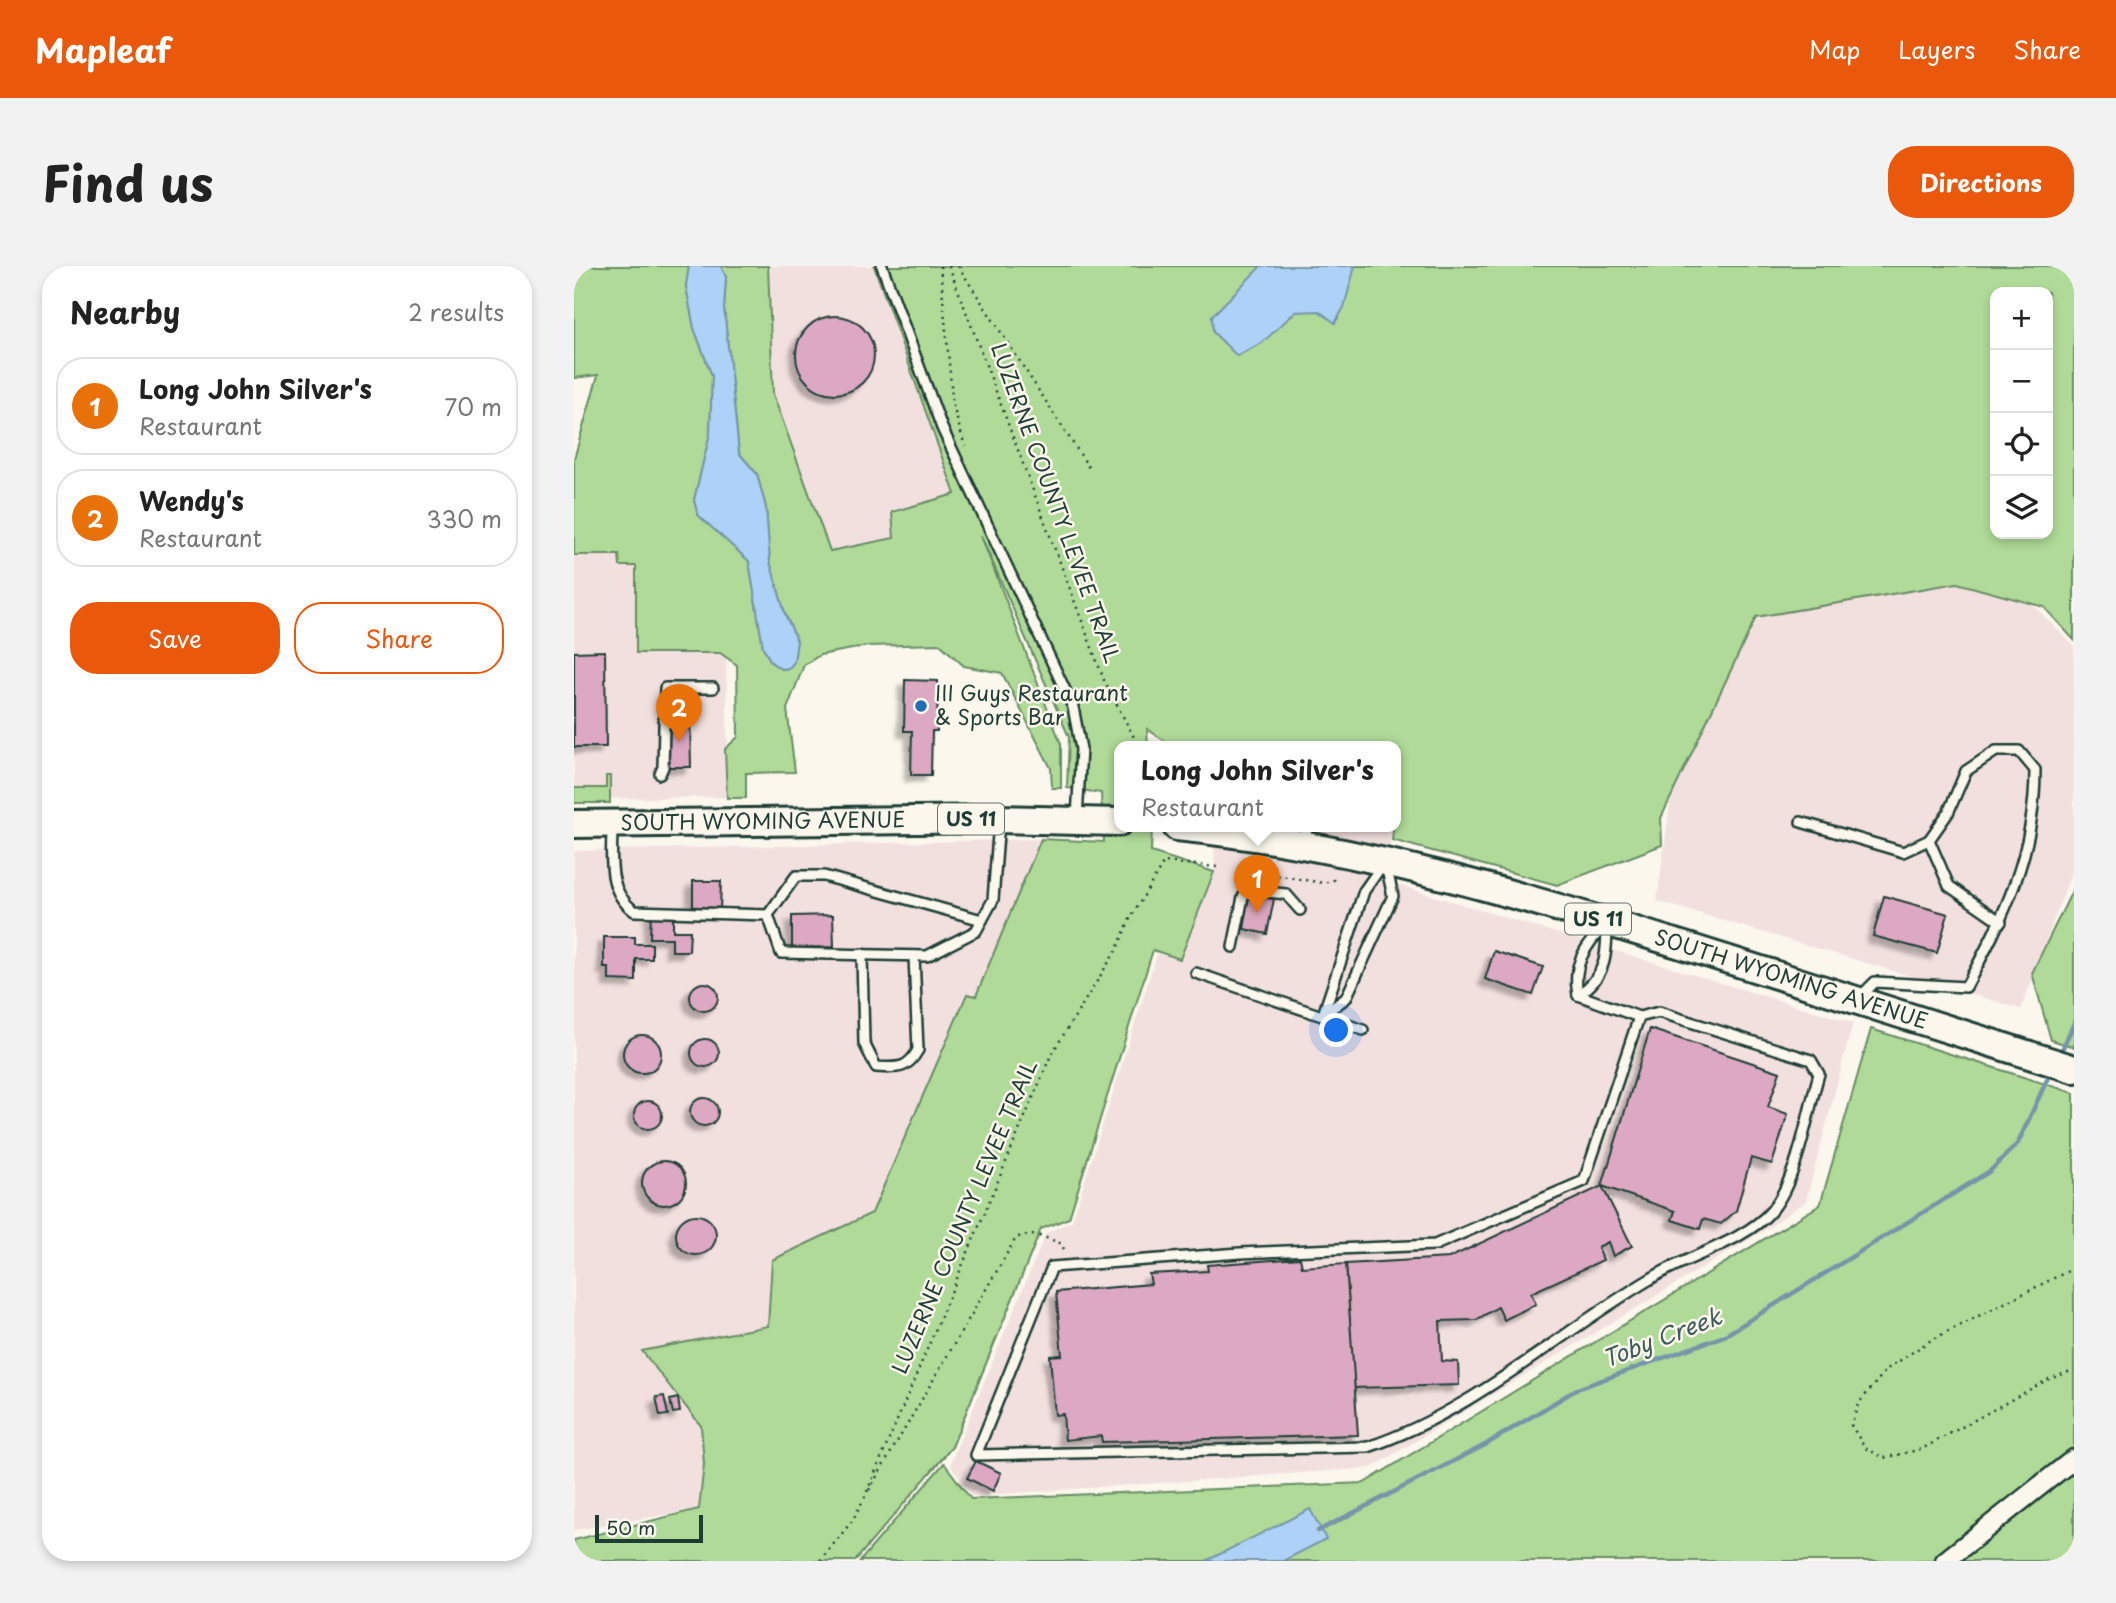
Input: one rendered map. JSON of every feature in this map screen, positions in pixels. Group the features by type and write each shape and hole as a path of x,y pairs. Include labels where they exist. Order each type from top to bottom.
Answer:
{"main road":[{"name":"SOUTH WYOMING AVENUE","path":"574,824 999,819 1114,822"},
{"name":"SOUTH WYOMING AVENUE","path":"1249,832 1306,836 1385,861 1500,889 2074,1069"}],"street":[{"path":"1945,1561 2074,1459"}],"lane":[{"path":"882,266 942,428 1073,707 1081,749 1077,820"},
{"path":"660,774 663,767 665,688 713,688"},
{"path":"1801,822 1903,852 1929,840 1948,813 1966,771 1996,751 2020,751 2035,770 2035,811 2018,881 2001,922 1966,987 1875,982 1857,1001"},
{"path":"768,915 781,953 927,956 976,931 993,900 999,819"},
{"path":"612,824 614,887 618,898 634,911 768,915"},
{"path":"1929,840 1949,887 2001,922"},
{"path":"1323,1015 1364,891 1385,861"},
{"path":"1323,1015 1346,998 1393,896 1385,861"},
{"path":"768,915 796,876 824,876 982,920"},
{"path":"1233,947 1243,897 1248,890 1286,894 1300,910"},
{"path":"1578,995 1595,984 1605,959 1607,922"},
{"path":"1578,995 1574,976 1583,952 1607,922"},
{"path":"862,954 864,1044 876,1067 902,1069 911,1062 918,1050 914,956"},
{"path":"1196,973 1363,1030"},
{"path":"1578,995 1639,1017 1659,1012 1811,1060 1819,1074 1787,1184 1776,1205 1761,1219 1713,1248 1655,1275 1493,1383 1400,1436 1368,1447 976,1455 1052,1267 1240,1253 1435,1245 1584,1181 1639,1017"}],"path":[{"path":"940,266 953,407 968,456"},
{"name":"LUZERNE COUNTY LEVEE TRAIL","path":"949,266 1104,680 1136,741"},
{"path":"958,266 1091,471"},
{"name":"LUZERNE COUNTY LEVEE TRAIL","path":"820,1561 852,1521 864,1499 1051,1055 1117,949 1130,919 1164,862 1217,867"},
{"path":"1250,872 1324,883 1337,879"},
{"path":"864,1499 1016,1237 1034,1234 1062,1244 1069,1265"},
{"path":"2074,1268 1931,1340 1886,1368 1859,1403 1851,1424 1865,1448 1884,1458 1922,1450 2049,1379 2074,1370"}],"shaded area":[{"path":"768,266 874,266 955,494 892,512 894,538 830,551 773,394"},
{"path":"574,534 656,534 726,639 728,797 574,799"},
{"path":"1975,547 2074,646 2074,865 2021,1009 1657,901 1675,768 1742,631 1814,580"},
{"path":"1214,832 1391,832 1385,881 1853,1023 1806,1201 1765,1230 1371,1468 972,1496 950,1464 1046,1233 1072,1221 1157,954 1180,959 1215,873"},
{"path":"1041,839 976,996 967,994 872,1214 772,1260 769,1326 643,1352 701,1426 704,1464 699,1509 574,1530 574,851"}],"green space":[{"path":"574,266 689,266 686,286 694,328 712,376 710,434 694,500 698,515 749,561 763,647 771,662 781,669 789,668 797,641 785,614 770,562 766,508 757,474 739,453 724,308 726,277 721,266 768,266 773,394 830,551 894,538 892,512 955,494 874,266 2074,266 2074,640 2044,607 1957,583 1756,617 1661,818 1662,845 1557,885 1392,840 1393,832 1401,832 1401,741 1165,741 1147,729 1148,741 1114,741 1114,832 1152,832 1151,852 1214,872 1180,959 1153,950 1069,1218 1041,1229 952,1447 855,1561 574,1561 574,1540 699,1509 704,1464 701,1426 642,1351 768,1326 772,1260 872,1213 967,994 976,996 1041,839 1104,842 1101,793 1067,788 1069,737 981,536 1061,744 1061,788 1052,788 1051,768 1002,673 964,666 940,644 868,646 820,655 804,665 787,709 795,772 746,773 746,798 727,798 725,749 738,737 737,665 720,653 636,653 636,566 620,566 619,555 574,555 574,459 598,375 574,378"},
{"path":"606,776 610,776 610,803 574,803 574,788 606,788"},
{"path":"2074,887 2074,1047 2051,1040 2032,973"},
{"path":"1871,1029 2074,1093 2074,1561 860,1561 944,1463 971,1499 1364,1483 1820,1205"}],"water":[{"path":"689,266 721,266 726,277 724,308 739,453 757,474 766,508 770,562 785,614 797,641 794,662 789,668 781,669 771,662 763,647 749,561 698,515 694,500 710,434 712,376 694,328 686,286"},
{"path":"1261,266 1355,266 1344,307 1335,323 1319,311 1295,312 1262,343 1237,356 1213,332 1212,316"},
{"path":"1310,1509 1326,1539 1283,1561 1206,1561"}],"building":[{"path":"827,316 843,316 857,322 868,333 874,347 874,363 868,377 857,388 843,394 827,394 813,388 802,377 796,363 796,347 802,333 813,322"},
{"path":"605,651 606,747 574,747 574,652"},
{"name":"III Guys Restaurant & Sports Bar","path":"905,680 938,681 937,731 932,731 931,775 911,775 912,731 904,731"},
{"path":"670,694 680,694 680,709 686,709 686,716 690,717 691,767 667,767"},
{"path":"693,881 721,881 720,911 693,911"},
{"path":"1250,894 1274,899 1267,934 1244,929 1246,917 1242,916"},
{"path":"1884,896 1948,914 1937,953 1873,936"},
{"path":"651,913 673,914 673,931 690,931 689,951 672,951 672,938 650,938"},
{"path":"833,915 834,947 792,948 792,916"},
{"path":"604,937 635,937 635,944 652,944 652,959 636,959 636,981 609,980 609,968 604,968"},
{"path":"1494,951 1543,967 1533,995 1485,979"},
{"path":"704,983 714,987 718,997 714,1007 704,1011 694,1007 690,997 694,987"},
{"path":"1650,1029 1780,1072 1768,1107 1788,1114 1772,1164 1751,1158 1736,1211 1721,1224 1703,1219 1700,1229 1672,1220 1675,1211 1602,1186"},
{"path":"642,1035 655,1041 661,1054 655,1067 642,1073 629,1067 623,1054 629,1041"},
{"path":"705,1039 715,1043 719,1053 715,1063 705,1067 695,1063 691,1053 695,1043"},
{"path":"704,1098 714,1102 718,1112 714,1122 704,1126 694,1122 690,1112 694,1102"},
{"path":"648,1101 658,1105 662,1115 658,1125 648,1129 638,1125 634,1115 638,1105"},
{"path":"664,1161 679,1168 686,1183 679,1198 664,1205 649,1198 642,1183 649,1168"},
{"path":"1602,1186 1632,1246 1613,1256 1608,1242 1598,1247 1603,1260 1531,1293 1536,1304 1504,1320 1498,1307 1476,1320 1440,1321 1442,1361 1458,1362 1459,1385 1354,1388 1346,1264 1449,1258"},
{"path":"696,1215 704,1216 710,1221 715,1227 715,1243 710,1249 704,1254 696,1255 688,1254 682,1249 677,1243 676,1235 677,1227 682,1221 688,1216"},
{"path":"1300,1258 1302,1267 1346,1264 1358,1435 1102,1442 1101,1436 1065,1440 1063,1414 1055,1415 1050,1356 1062,1355 1056,1292 1151,1284 1149,1274 1208,1271 1207,1265"},
{"path":"664,1396 668,1415 660,1416 656,1397"},
{"path":"678,1398 680,1412 673,1413 670,1400"},
{"path":"976,1461 1001,1473 993,1491 967,1478"}],"waterway":[{"name":"Toby Creek","path":"2060,1054 2074,1023"},
{"name":"Toby Creek","path":"1318,1531 1485,1445 1577,1389 1724,1336 1990,1171 2018,1143 2051,1071"}],"place":[{"name":"III Guys Restaurant & Sports Bar","path":"921,706"},
{"name":"Wendy's","path":"679,742"},
{"name":"Long John Silver's","path":"1257,913"}]}
